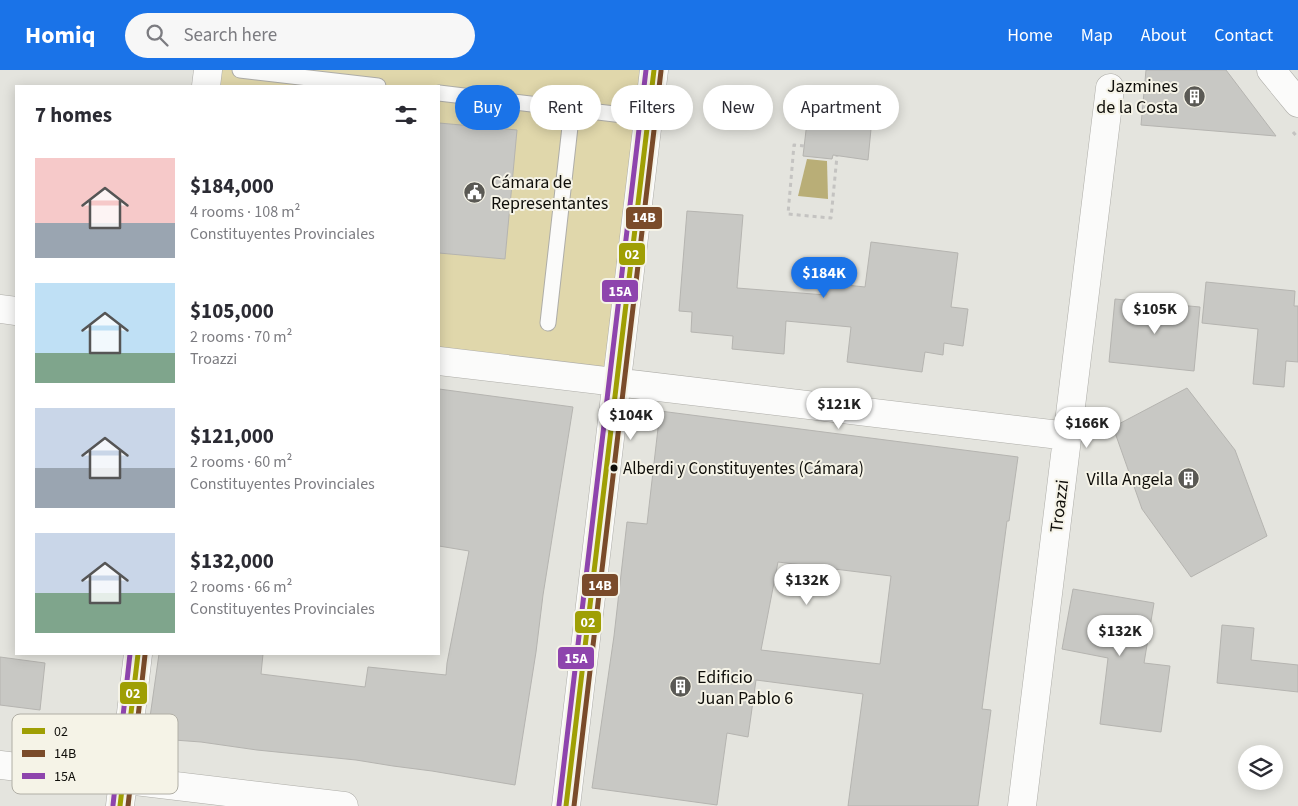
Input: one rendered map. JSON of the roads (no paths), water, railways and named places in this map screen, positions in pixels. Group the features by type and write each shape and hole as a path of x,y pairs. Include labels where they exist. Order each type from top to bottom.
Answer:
{"street":[{"path":"206,85 208,70"},
{"path":"652,85 654,70"},
{"path":"1271,70 1298,102"},
{"name":"Troazzi","path":"1022,806 1110,88"},
{"path":"566,806 647,130"},
{"path":"0,309 15,311"},
{"path":"440,361 1068,436"},
{"path":"131,714 138,655"},
{"path":"178,786 344,806"}],"lane":[{"path":"240,70 369,85"},
{"path":"440,93 530,104"},
{"path":"548,323 570,130"}],"place":[{"name":"Jazmines de la Costa","path":"1194,96"},
{"name":"Cámara de Representantes","path":"475,192"},
{"name":"Alberdi y Constituyentes (Cámara)","path":"614,468"},
{"name":"Villa Angela","path":"1189,479"},
{"name":"Edificio Juan Pablo 6","path":"681,687"}]}
